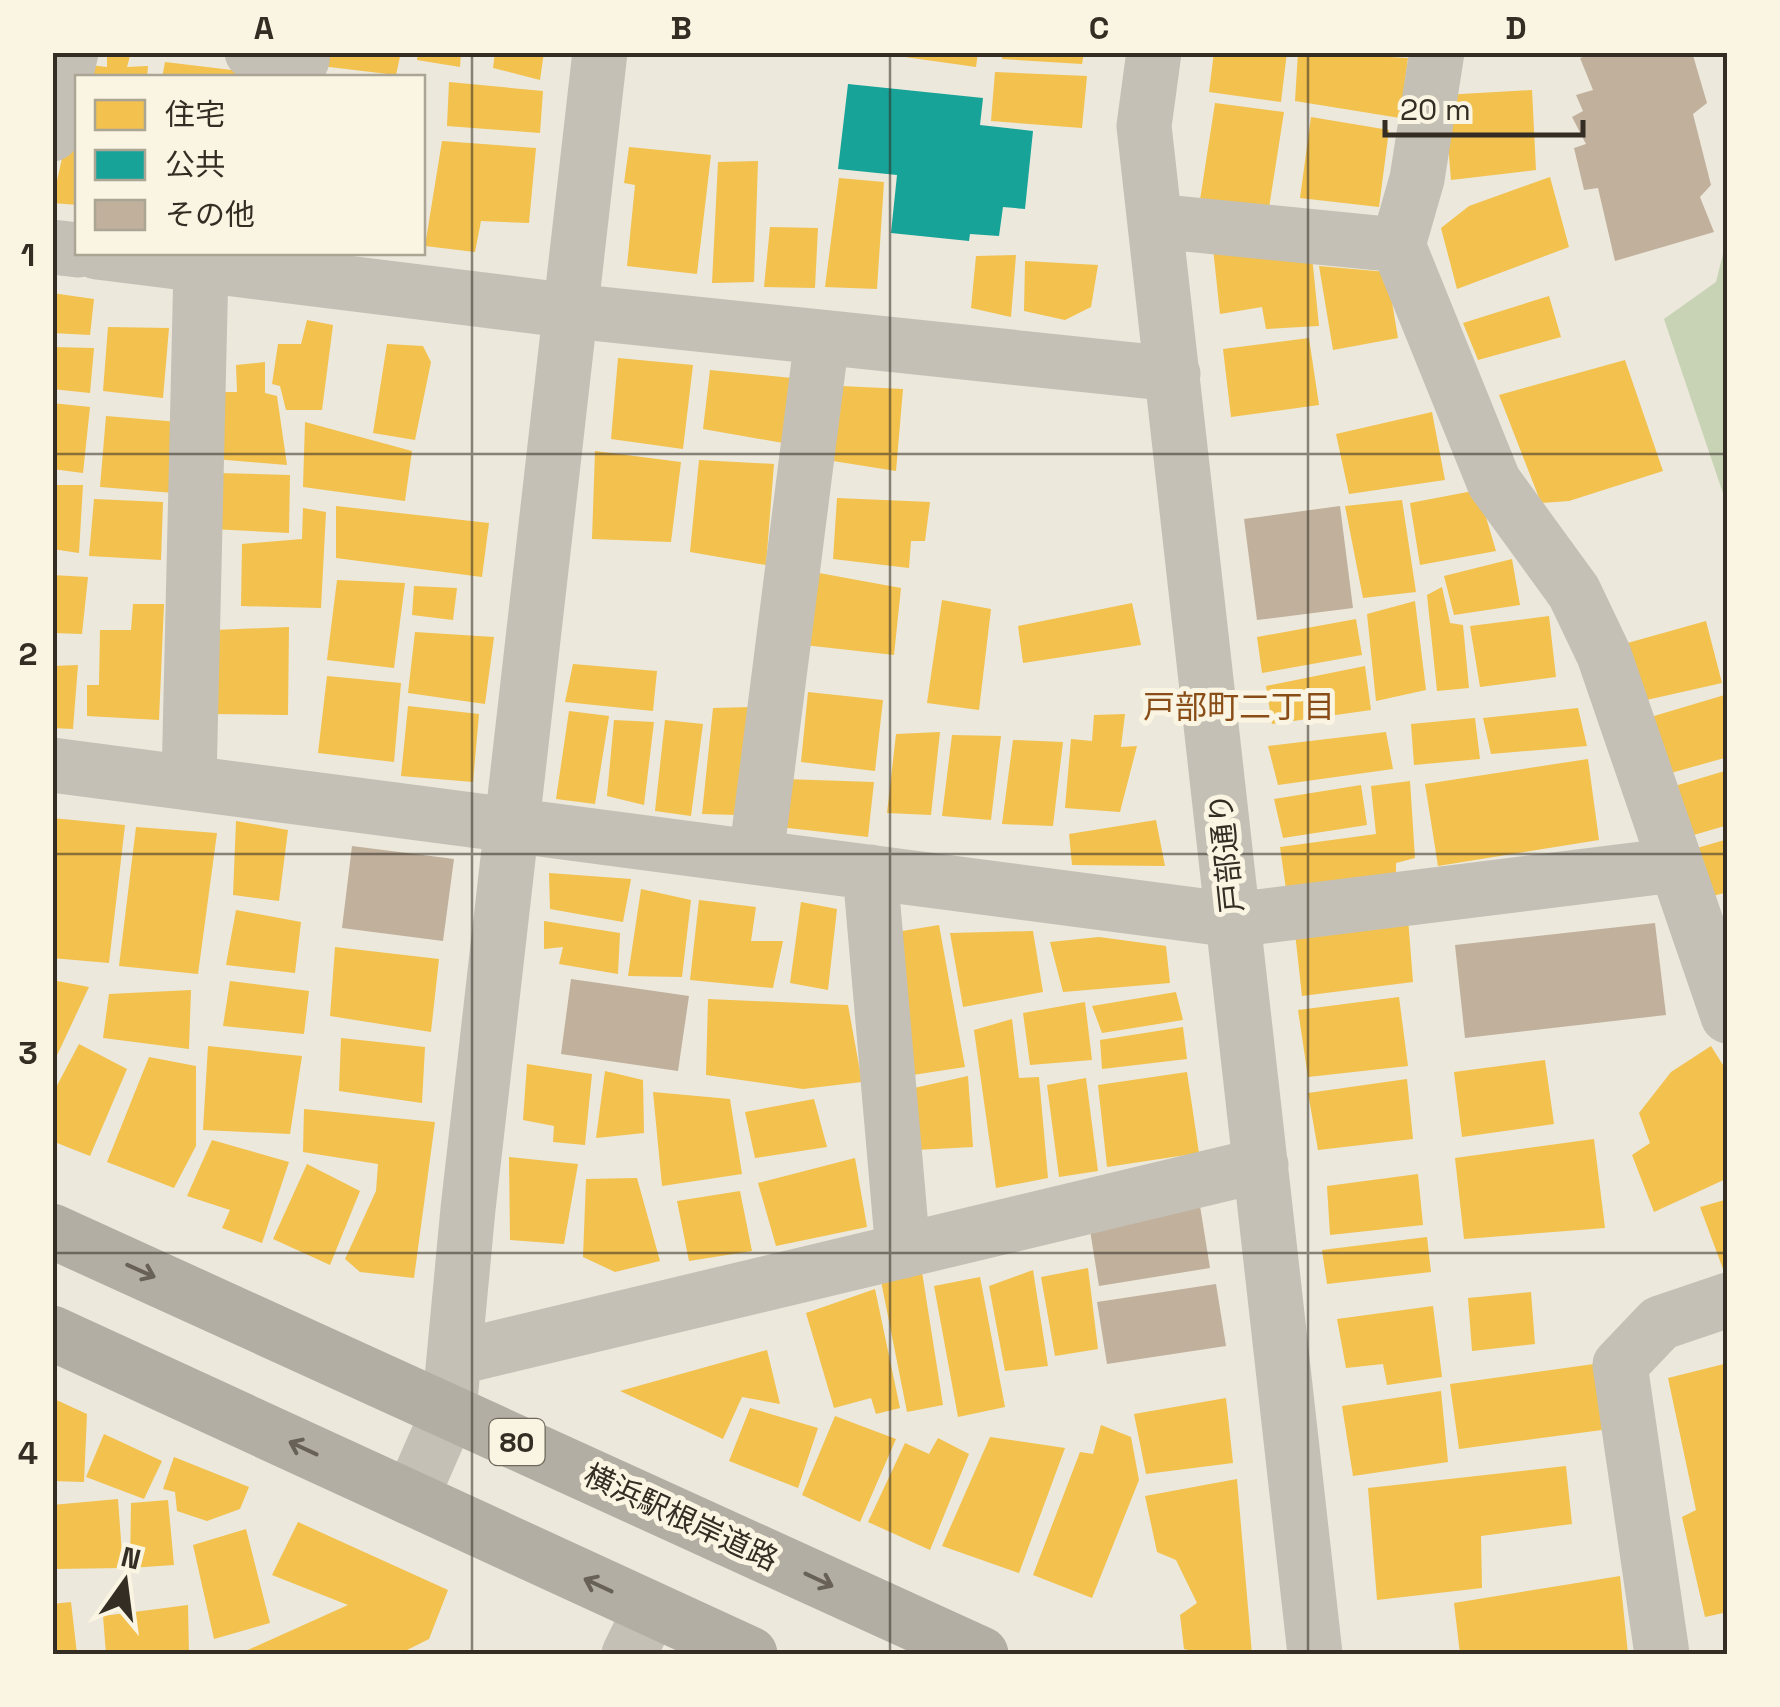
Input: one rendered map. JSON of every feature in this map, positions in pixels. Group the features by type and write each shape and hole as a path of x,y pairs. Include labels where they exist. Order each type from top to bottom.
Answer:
{"main road":[{"name":"横浜駅根岸道路","path":"52,1231 452,1385 981,1654"},
{"path":"52,1333 411,1498 640,1632 750,1654"}],"street":[{"path":"52,134 71,52"},
{"path":"252,52 302,60 303,52"},
{"path":"411,1498 452,1385 468,1209 600,52"},
{"name":"戸部通り","path":"1154,52 1144,126 1315,1654"},
{"path":"1437,52 1417,179 1398,245 1494,482 1574,592 1604,655 1728,1016"},
{"path":"1155,221 1398,245"},
{"path":"119,255 572,311 1173,374"},
{"path":"188,782 201,266"},
{"path":"756,857 822,338"},
{"path":"52,765 1234,920 1674,866"},
{"path":"870,872 903,1251"},
{"path":"452,1385 903,1251 1262,1166"},
{"path":"1662,1654 1620,1365 1660,1323 1728,1300"}],"green space":[{"path":"1727,238 1728,505 1664,319 1716,282"}],"building: 住宅":[{"path":"107,52 131,52 127,67 148,66 147,75 80,75 82,64 107,67"},
{"path":"322,52 401,52 396,75 321,66"},
{"path":"418,52 461,52 460,67 417,60"},
{"path":"495,52 544,52 540,80 493,68"},
{"path":"906,52 978,52 976,67 905,57"},
{"path":"1003,52 1084,52 1082,64 1002,59"},
{"path":"1214,52 1287,52 1281,102 1209,92"},
{"path":"1298,52 1408,58 1400,118 1295,101"},
{"path":"165,62 240,71 239,75 163,75"},
{"path":"995,72 1087,76 1082,128 991,121"},
{"path":"449,82 543,91 540,133 447,126"},
{"path":"1532,90 1536,170 1451,180 1444,95"},
{"path":"1215,103 1284,112 1269,208 1200,200"},
{"path":"1311,117 1389,130 1379,207 1300,198"},
{"path":"71,118 75,119 75,205 52,203"},
{"path":"442,141 536,148 529,223 481,221 475,252 425,246"},
{"path":"629,147 711,155 697,274 627,266 635,185 624,183"},
{"path":"758,161 754,282 712,283 718,162"},
{"path":"1550,177 1569,247 1457,289 1441,228 1469,206"},
{"path":"839,178 884,182 877,289 825,287"},
{"path":"770,227 818,228 815,288 764,287"},
{"path":"1213,248 1312,256 1319,326 1266,329 1262,307 1220,314"},
{"path":"1016,255 1011,317 971,308 976,256"},
{"path":"1025,261 1098,265 1091,307 1065,320 1024,311"},
{"path":"1319,266 1387,272 1398,338 1333,350"},
{"path":"52,293 94,299 90,335 52,333"},
{"path":"1549,296 1561,337 1478,360 1463,323"},
{"path":"307,320 333,325 322,410 286,410 280,386 272,384 278,344 301,344"},
{"path":"108,327 169,328 163,398 103,391"},
{"path":"1309,338 1319,405 1231,417 1223,349"},
{"path":"387,344 423,346 431,362 415,440 373,433"},
{"path":"52,347 94,348 90,393 52,389"},
{"path":"618,358 693,365 683,449 611,439"},
{"path":"1625,360 1663,471 1569,501 1541,503 1499,395"},
{"path":"265,362 265,393 277,396 287,465 215,459 215,392 237,392 236,365"},
{"path":"710,370 792,378 783,443 703,429"},
{"path":"841,386 903,389 896,471 833,461"},
{"path":"52,403 90,407 83,473 52,469"},
{"path":"1432,412 1445,480 1349,494 1336,434"},
{"path":"106,416 179,422 174,493 100,487"},
{"path":"305,422 412,451 405,501 303,487"},
{"path":"595,451 681,462 671,542 592,539"},
{"path":"699,460 774,464 766,565 690,552"},
{"path":"217,473 290,475 289,533 211,529"},
{"path":"52,485 83,485 79,553 52,549"},
{"path":"1478,490 1496,551 1420,565 1410,503"},
{"path":"837,498 930,502 925,541 911,541 909,568 833,559"},
{"path":"94,499 163,502 161,560 89,556"},
{"path":"1402,500 1416,592 1363,598 1345,506"},
{"path":"336,506 489,523 482,577 336,558"},
{"path":"303,508 326,512 321,608 241,606 242,544 302,539"},
{"path":"1512,559 1520,605 1454,615 1444,576"},
{"path":"819,573 901,588 894,655 804,645"},
{"path":"52,575 88,577 82,634 52,633"},
{"path":"337,580 405,583 394,668 327,660"},
{"path":"414,586 457,588 453,620 412,615"},
{"path":"1442,587 1450,623 1463,625 1469,688 1437,691 1427,595"},
{"path":"942,600 991,609 979,710 927,703"},
{"path":"1415,601 1426,690 1376,701 1367,614"},
{"path":"1132,603 1141,645 1023,663 1018,626"},
{"path":"133,604 164,604 159,720 87,716 87,685 99,685 100,630 131,630"},
{"path":"1549,616 1556,677 1480,687 1470,626"},
{"path":"1356,619 1362,655 1262,673 1257,637"},
{"path":"1706,621 1722,683 1642,701 1624,644"},
{"path":"289,627 288,715 215,714 214,630"},
{"path":"415,632 494,637 485,704 408,693"},
{"path":"573,664 657,671 653,711 565,702"},
{"path":"78,665 73,729 52,728 52,666"},
{"path":"1365,666 1371,710 1272,724 1266,686"},
{"path":"327,676 401,683 394,762 318,753"},
{"path":"808,692 883,700 875,771 801,762"},
{"path":"1728,694 1728,757 1660,776 1644,719"},
{"path":"408,706 479,714 473,782 401,776"},
{"path":"752,707 738,815 702,814 713,708"},
{"path":"1578,708 1587,746 1491,754 1483,718"},
{"path":"569,711 609,716 595,804 556,799"},
{"path":"1125,714 1121,747 1137,746 1120,812 1065,808 1071,739 1092,741 1094,715"},
{"path":"1475,718 1480,759 1414,765 1411,724"},
{"path":"614,720 654,722 644,805 607,796"},
{"path":"665,720 703,724 691,816 655,811"},
{"path":"940,732 931,815 887,813 896,734"},
{"path":"1386,732 1393,769 1278,785 1268,746"},
{"path":"952,735 1001,736 991,820 942,816"},
{"path":"1013,740 1063,742 1053,826 1002,824"},
{"path":"1588,759 1599,840 1438,866 1425,784"},
{"path":"1728,770 1728,825 1680,839 1668,788"},
{"path":"784,779 874,782 868,837 779,827"},
{"path":"1410,781 1415,858 1396,863 1396,878 1286,889 1280,847 1376,834 1371,786"},
{"path":"1361,785 1367,825 1283,838 1274,799"},
{"path":"52,818 125,825 109,963 52,958"},
{"path":"1156,820 1165,866 1072,865 1069,834"},
{"path":"236,821 288,830 279,901 233,895"},
{"path":"136,827 217,833 198,974 119,966"},
{"path":"1728,839 1728,892 1705,898 1690,850"},
{"path":"549,873 631,879 623,922 550,909"},
{"path":"641,889 691,900 682,977 628,976"},
{"path":"699,900 756,907 751,941 783,941 773,988 690,980"},
{"path":"801,902 837,909 828,990 790,983"},
{"path":"236,910 301,922 295,973 226,965"},
{"path":"1408,918 1413,982 1302,996 1295,933"},
{"path":"544,921 620,933 618,974 559,964 563,947 544,949"},
{"path":"939,925 965,1067 906,1076 884,934"},
{"path":"1033,931 1043,992 963,1007 950,933"},
{"path":"1099,937 1166,946 1170,983 1063,992 1050,942"},
{"path":"335,947 439,959 431,1032 330,1016"},
{"path":"52,980 89,987 52,1066"},
{"path":"230,981 309,991 304,1034 223,1026"},
{"path":"191,990 189,1049 103,1038 109,994"},
{"path":"1176,992 1183,1020 1102,1033 1092,1006"},
{"path":"1399,997 1408,1066 1308,1077 1298,1010"},
{"path":"708,999 848,1005 862,1082 803,1089 706,1075"},
{"path":"1085,1002 1092,1060 1030,1065 1023,1013"},
{"path":"1012,1019 1019,1078 1039,1077 1048,1178 996,1188 974,1030"},
{"path":"1183,1027 1187,1059 1102,1069 1100,1040"},
{"path":"341,1038 425,1047 422,1103 339,1091"},
{"path":"79,1044 127,1069 90,1156 52,1141 52,1095"},
{"path":"208,1046 302,1056 290,1134 203,1130"},
{"path":"1711,1046 1728,1073 1728,1178 1654,1212 1632,1155 1650,1143 1639,1113 1671,1072"},
{"path":"149,1057 196,1066 196,1146 174,1188 107,1162"},
{"path":"1545,1060 1554,1124 1462,1137 1454,1072"},
{"path":"527,1064 592,1074 585,1145 553,1142 554,1126 523,1120"},
{"path":"605,1071 643,1080 644,1133 596,1138"},
{"path":"1187,1072 1199,1153 1107,1167 1098,1085"},
{"path":"968,1076 973,1147 916,1150 905,1090"},
{"path":"1086,1078 1098,1171 1059,1177 1047,1085"},
{"path":"1407,1079 1413,1139 1318,1150 1308,1093"},
{"path":"653,1092 730,1099 742,1174 662,1186"},
{"path":"814,1099 827,1147 755,1158 745,1112"},
{"path":"304,1109 435,1122 414,1278 360,1272 345,1259 376,1191 378,1164 303,1152"},
{"path":"1594,1139 1605,1228 1464,1239 1455,1158"},
{"path":"212,1140 289,1162 262,1243 222,1228 230,1210 187,1196"},
{"path":"509,1157 578,1164 564,1244 510,1240"},
{"path":"855,1158 867,1227 776,1246 758,1183"},
{"path":"307,1164 360,1191 330,1265 273,1239"},
{"path":"1418,1174 1423,1225 1330,1235 1327,1186"},
{"path":"637,1178 660,1261 615,1272 583,1257 586,1179"},
{"path":"740,1191 752,1251 689,1261 677,1201"},
{"path":"1728,1199 1728,1268 1723,1269 1700,1207"},
{"path":"1427,1237 1431,1272 1327,1284 1322,1250"},
{"path":"1088,1268 1098,1349 1055,1356 1041,1277"},
{"path":"1033,1270 1048,1366 1005,1371 989,1286"},
{"path":"922,1272 943,1405 907,1412 881,1281"},
{"path":"980,1277 1005,1407 958,1417 934,1286"},
{"path":"875,1289 900,1408 876,1414 871,1398 834,1408 806,1313"},
{"path":"1531,1292 1535,1344 1472,1351 1468,1298"},
{"path":"1433,1306 1442,1377 1387,1385 1383,1364 1346,1368 1337,1319"},
{"path":"767,1350 780,1404 742,1397 723,1439 620,1391"},
{"path":"1728,1363 1728,1612 1705,1617 1682,1517 1696,1510 1668,1378"},
{"path":"1594,1364 1602,1430 1459,1449 1450,1384"},
{"path":"1441,1391 1448,1462 1353,1476 1342,1406"},
{"path":"52,1398 87,1414 84,1482 52,1481"},
{"path":"1226,1398 1233,1463 1146,1474 1134,1414"},
{"path":"750,1408 818,1428 798,1488 729,1461"},
{"path":"835,1416 896,1439 860,1522 802,1495"},
{"path":"1101,1425 1131,1437 1139,1480 1092,1598 1033,1575 1080,1452 1093,1454"},
{"path":"104,1434 162,1461 144,1499 86,1477"},
{"path":"990,1437 1065,1448 1019,1573 942,1546"},
{"path":"938,1438 969,1454 930,1550 868,1522 905,1443 929,1454"},
{"path":"174,1457 249,1487 240,1509 207,1521 177,1511 175,1492 163,1489"},
{"path":"1566,1466 1572,1524 1481,1536 1482,1588 1377,1600 1368,1488"},
{"path":"1237,1479 1252,1654 1205,1654 1184,1649 1180,1615 1197,1603 1176,1560 1157,1552 1145,1496"},
{"path":"118,1499 123,1568 53,1569 52,1505"},
{"path":"168,1500 174,1565 130,1568 131,1503"},
{"path":"298,1522 448,1590 429,1639 399,1654 239,1654 348,1605 272,1575"},
{"path":"246,1529 270,1623 214,1639 193,1545"},
{"path":"1620,1576 1628,1654 1460,1654 1454,1603"},
{"path":"71,1602 77,1654 52,1654 52,1604"},
{"path":"188,1605 189,1654 106,1654 103,1616"}],"building: 公共":[{"path":"848,84 983,98 980,125 1033,131 1025,209 1003,207 999,236 970,234 969,241 891,233 897,175 838,169"}],"building: その他":[{"path":"1599,52 1692,52 1707,103 1693,114 1711,185 1700,197 1714,232 1615,261 1598,188 1584,190 1574,148 1586,144 1572,117 1583,111 1576,95 1593,90 1580,58"},
{"path":"1340,506 1353,608 1257,620 1244,519"},
{"path":"352,846 454,859 443,941 342,928"},
{"path":"1655,923 1666,1015 1465,1038 1455,945"},
{"path":"571,979 689,996 678,1071 561,1054"},
{"path":"1200,1206 1210,1268 1099,1286 1089,1224"},
{"path":"1216,1284 1226,1346 1107,1364 1097,1302"}],"district":[{"name":"戸部町二丁目","path":"1239,707"}]}
